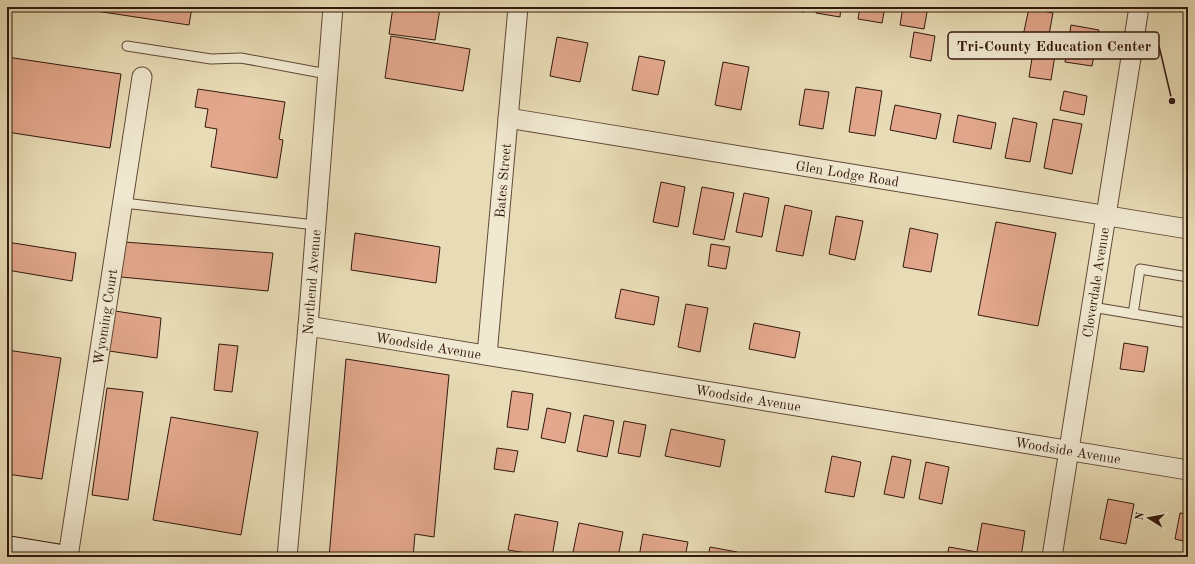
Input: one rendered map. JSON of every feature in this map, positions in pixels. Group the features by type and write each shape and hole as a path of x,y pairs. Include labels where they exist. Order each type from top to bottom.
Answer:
{"street":[{"name":"Northend Avenue","path":"287,557 308,326 333,7"},
{"name":"Bates Street","path":"487,355 518,7"},
{"name":"Cloverdale Avenue","path":"1052,557 1139,7"},
{"name":"Wyoming Court","path":"68,557 124,203 142,77"},
{"name":"Glen Lodge Road","path":"508,118 1188,229"},
{"name":"Woodside Avenue","path":"308,326 1188,470"},
{"path":"7,547 68,557"}],"lane":[{"path":"127,46 211,60 241,58 327,74"},
{"path":"124,203 315,225"},
{"path":"1133,314 1140,269 1188,277"},
{"path":"1092,307 1188,323"}],"building":[{"path":"69,7 192,7 189,25"},
{"path":"393,7 440,8 435,40 389,34"},
{"path":"780,7 805,7 804,12 780,9"},
{"path":"817,7 841,7 840,17 816,13"},
{"path":"860,7 885,7 882,23 858,19"},
{"path":"903,7 928,7 924,29 900,25"},
{"path":"1029,8 1053,13 1048,40 1023,36"},
{"path":"1071,25 1099,30 1092,66 1065,62"},
{"path":"914,32 935,36 931,61 910,57"},
{"path":"391,36 470,49 463,91 385,78"},
{"path":"557,37 588,43 580,82 550,76"},
{"path":"1033,52 1055,55 1051,80 1029,77"},
{"path":"639,56 665,61 658,95 632,90"},
{"path":"7,57 121,74 110,148 7,132"},
{"path":"723,62 749,67 741,110 715,105"},
{"path":"856,87 882,91 875,136 849,132"},
{"path":"198,89 285,102 279,139 283,140 277,178 211,167 217,129 205,127 208,109 195,107"},
{"path":"805,89 829,92 823,129 799,125"},
{"path":"1064,91 1087,96 1084,115 1060,110"},
{"path":"895,105 941,114 936,139 890,130"},
{"path":"958,115 996,123 991,149 953,142"},
{"path":"1013,118 1037,123 1030,162 1005,158"},
{"path":"1053,119 1082,124 1072,174 1044,168"},
{"path":"661,182 685,187 678,227 653,222"},
{"path":"702,187 734,193 724,240 693,234"},
{"path":"744,193 769,198 762,237 736,232"},
{"path":"785,205 812,211 803,256 776,251"},
{"path":"836,216 863,221 855,260 829,254"},
{"path":"996,222 1056,233 1038,326 978,315"},
{"path":"910,228 938,234 931,272 903,267"},
{"path":"355,233 440,247 436,283 351,270"},
{"path":"7,242 76,253 72,281 7,270"},
{"path":"124,242 273,253 268,291 121,277"},
{"path":"711,244 730,247 726,269 708,266"},
{"path":"621,289 659,297 654,325 615,318"},
{"path":"686,304 708,308 700,352 678,347"},
{"path":"115,311 161,318 157,358 109,351"},
{"path":"754,323 800,332 795,358 749,349"},
{"path":"1124,343 1148,347 1144,372 1120,369"},
{"path":"219,344 238,346 232,392 214,390"},
{"path":"7,350 61,358 42,479 7,474"},
{"path":"346,359 449,375 434,537 415,534 413,557 329,557"},
{"path":"107,388 143,392 128,500 92,495"},
{"path":"512,391 533,394 528,430 507,427"},
{"path":"547,408 571,413 565,443 541,438"},
{"path":"584,415 614,421 607,457 577,451"},
{"path":"171,417 258,432 241,535 153,520"},
{"path":"624,421 646,425 640,457 618,453"},
{"path":"671,429 725,440 720,467 665,456"},
{"path":"497,448 518,451 514,472 494,469"},
{"path":"832,456 861,462 854,497 825,492"},
{"path":"892,456 911,460 904,498 884,494"},
{"path":"926,462 949,467 942,504 919,499"},
{"path":"1108,499 1134,504 1126,544 1100,539"},
{"path":"1180,513 1188,514 1188,542 1175,539"},
{"path":"515,514 558,522 552,557 508,550"},
{"path":"579,523 623,532 618,557 572,557"},
{"path":"982,523 1025,531 1021,557 947,557 949,547 977,552"},
{"path":"643,534 688,542 685,557 639,557"},
{"path":"710,547 737,552 736,557 708,557"}],"place":[{"name":"Tri-County Education Center","path":"1172,101"}]}
